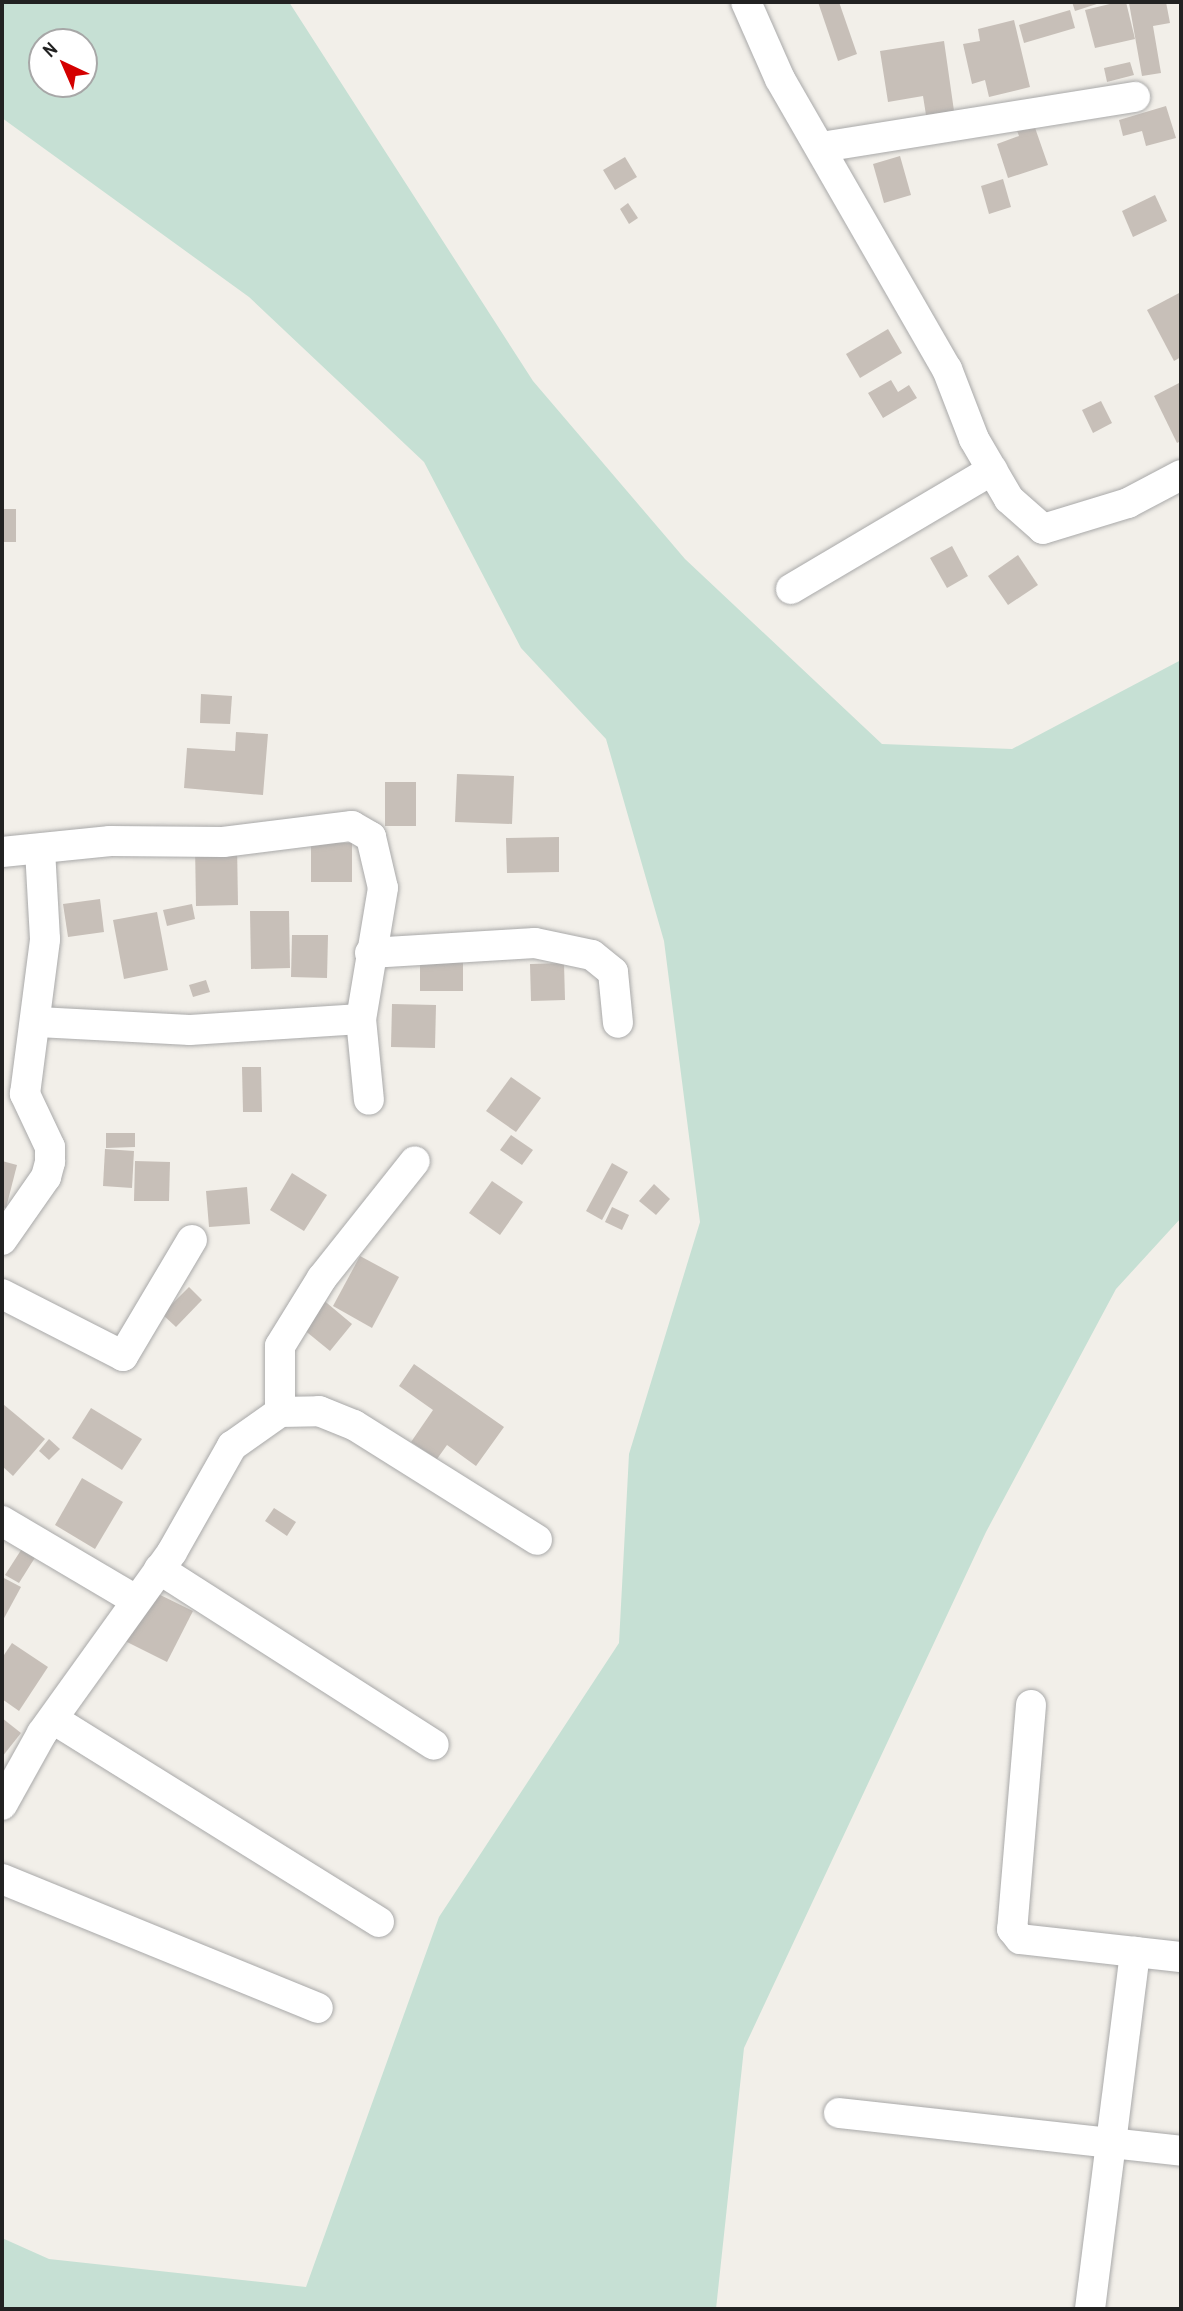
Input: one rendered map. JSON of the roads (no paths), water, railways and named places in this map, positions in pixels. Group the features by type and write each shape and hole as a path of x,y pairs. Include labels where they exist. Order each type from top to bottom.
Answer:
{"street":[{"path":"746,2 780,79 822,147 947,369 974,439 1009,499 1043,529 1128,503 1181,475"},
{"path":"822,147 1135,97"},
{"path":"791,589 992,470"},
{"path":"2,852 110,841 223,842 352,826 371,837 383,888 361,1019 369,1100"},
{"path":"2,1240 46,1177 50,1162 50,1147 26,1094 38,1022 45,939 40,850"},
{"path":"370,953 536,943 592,955 613,972 618,1023"},
{"path":"38,1022 190,1030 361,1019"},
{"path":"280,1412 280,1346 321,1278 415,1161"},
{"path":"2,1294 123,1356 192,1240"},
{"path":"2,1805 53,1719 134,1599 159,1569 232,1446 280,1412 319,1411 354,1425 537,1540"},
{"path":"2,1521 134,1599"},
{"path":"159,1569 434,1745"},
{"path":"1031,1705 1012,1929 1020,1939 1181,1957"},
{"path":"53,1719 379,1922"},
{"path":"2,1878 318,2008"},
{"path":"1090,2309 1135,1952"},
{"path":"839,2113 1181,2151"}]}
